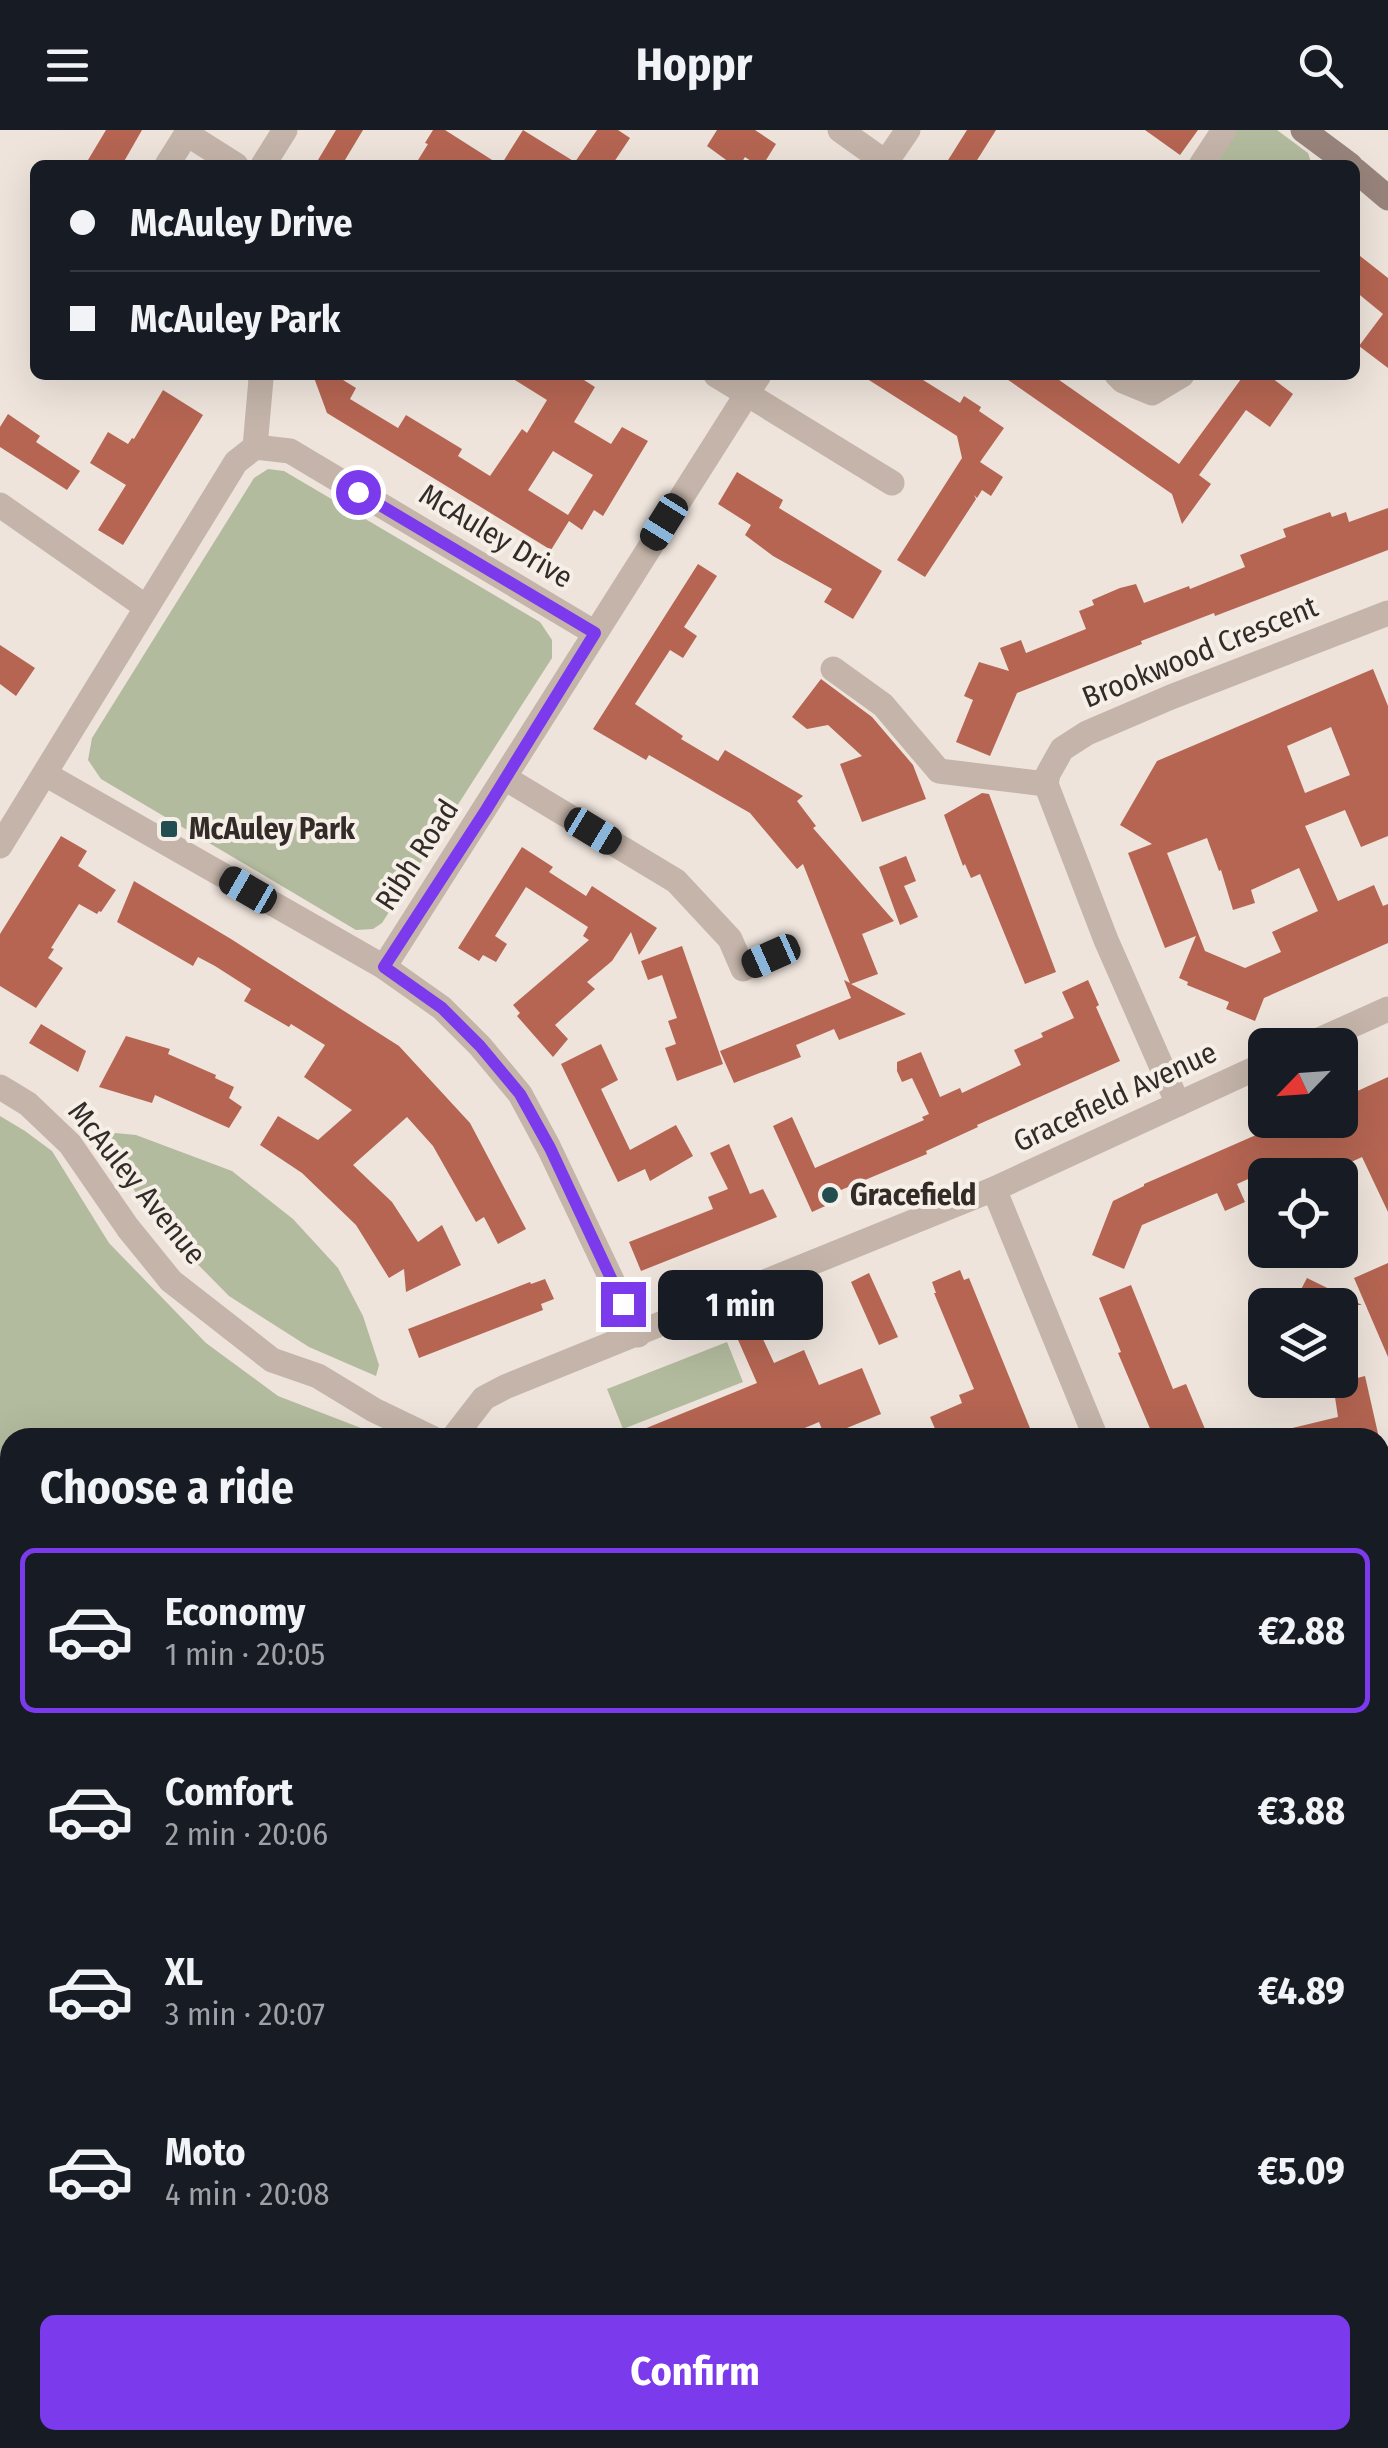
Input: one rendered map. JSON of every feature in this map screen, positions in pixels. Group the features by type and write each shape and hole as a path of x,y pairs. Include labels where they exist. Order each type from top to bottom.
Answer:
{"street":[{"path":"266,160 285,130"},
{"path":"840,130 879,160"},
{"path":"887,160 908,130"},
{"path":"1204,160 1224,130"},
{"path":"1303,130 1340,160"},
{"path":"171,160 188,132 229,160"},
{"path":"1360,176 1388,198"},
{"path":"0,846 236,462 255,447 261,380"},
{"path":"1122,380 1152,393 1174,380"},
{"path":"753,384 892,482"},
{"name":"Ribh Road","path":"384,967 753,384"},
{"name":"McAuley Drive","path":"255,447 290,451 595,633"},
{"path":"0,505 146,607"},
{"name":"Brookwood Crescent","path":"1046,784 1062,749 1086,732 1388,612"},
{"path":"833,669 883,705 939,772 1046,784 1106,940 1178,1104"},
{"path":"45,774 384,967 442,1008 520,1094 550,1148 638,1335"},
{"path":"505,778 676,881 730,939 743,969 771,956"},
{"path":"1346,1028 1388,1009"},
{"name":"Gracefield Avenue","path":"461,1428 484,1398 505,1388 994,1189 1248,1072"},
{"name":"McAuley Avenue","path":"0,1087 28,1104 70,1144 128,1228 170,1280 272,1360 318,1376 411,1428"},
{"path":"994,1189 1092,1428"}],"green space":[{"path":"1236,130 1277,130 1308,153 1310,160 1216,160"},
{"path":"268,469 284,471 540,622 552,640 552,658 382,923 373,929 356,930 101,779 88,760 92,738 254,478"},
{"path":"0,1116 52,1151 109,1243 206,1343 278,1396 361,1428 0,1428"},
{"path":"115,1133 136,1135 232,1171 293,1219 338,1268 363,1316 379,1365 376,1376 309,1347 229,1296 150,1216 108,1142"},
{"path":"727,1342 743,1382 626,1428 607,1389"}],"building":[{"path":"106,130 142,130 125,160 88,160"},
{"path":"336,130 363,130 345,160 318,160"},
{"path":"433,130 445,130 492,160 418,160 428,144 425,143"},
{"path":"523,130 572,160 504,160"},
{"path":"597,130 618,130 630,138 615,160 576,160"},
{"path":"717,130 755,130 776,144 766,160 726,160 707,146"},
{"path":"967,130 996,130 977,160 948,160"},
{"path":"1145,130 1198,130 1180,155"},
{"path":"1360,256 1388,278 1388,368 1360,347 1383,314 1360,295"},
{"path":"315,380 343,380 356,388 350,399 398,428 406,415 462,449 458,456 490,476 522,429 527,433 547,400 515,380 584,380 595,387 574,422 611,444 622,427 648,441 603,516 594,510 582,530 569,521 551,550 327,413","holes":["553,451 593,475 568,515 528,490"]},
{"path":"869,380 923,380 960,403 964,396 1004,428 980,462 1003,477 991,496 982,490 977,498 974,495 976,499 925,577 897,560 962,458 957,436"},
{"path":"1008,380 1059,380 1179,464 1240,380 1275,380 1293,394 1270,427 1246,410 1199,475 1211,484 1182,524 1172,494"},
{"path":"163,390 203,415 123,545 98,530 126,485 90,463 108,432 128,444 134,439"},
{"path":"8,414 40,436 36,442 80,471 67,490 0,447 0,427"},
{"path":"737,472 783,500 779,508 882,571 853,619 824,602 832,589 773,556 745,535 751,525 718,504"},
{"path":"1388,508 1388,550 1141,641 1142,644 1017,693 990,756 956,742 973,700 964,696 979,662 1009,671 1000,648 1021,640 1026,653 1086,629 1079,611 1094,605 1092,600 1120,588 1136,584 1144,603 1245,567 1240,555 1286,537 1283,529 1330,512 1332,517 1346,512 1349,522"},
{"path":"698,564 717,576 684,627 697,636 683,658 670,650 635,704 718,761 725,750 803,796 797,801 816,826 813,828 894,921 862,934 878,974 851,984 906,1014 839,1040 834,1029 796,1045 801,1057 734,1083 720,1051 851,998 844,980 850,983 803,864 797,869 750,813 649,755 646,760 593,729"},
{"path":"0,645 35,668 16,696 0,684"},
{"path":"1373,669 1388,706 1388,836 1361,847 1345,810 1305,826 1338,901 1374,885 1383,906 1388,904 1388,943 1264,998 1255,1021 1226,1009 1229,1002 1187,985 1179,978 1196,936 1165,948 1128,853 1152,844 1120,825 1157,761","holes":["1331,727 1350,775 1305,793 1287,746","1207,838 1233,910 1255,903 1251,890 1299,868 1318,911 1272,932 1281,952 1245,968 1205,951 1167,853"]},
{"path":"821,679 872,717 913,765 926,799 862,822 840,764 862,756 828,725 807,729 792,717"},
{"path":"982,793 989,794 1056,972 1025,984 980,874 971,878 963,866 944,815"},
{"path":"61,836 87,851 78,866 116,890 97,914 79,904 48,958 63,968 36,1008 0,986 0,934"},
{"path":"522,847 553,867 549,872 586,896 592,886 657,928 639,955 631,932 612,961 587,982 595,989 555,1025 568,1039 553,1057 517,1016 520,1013 513,1005 589,940 583,936 588,927 526,887 495,936 507,944 496,962 483,955 479,961 458,948"},
{"path":"906,856 916,881 904,886 918,917 900,925 879,867"},
{"path":"134,881 399,1046 470,1123 526,1229 498,1244 484,1217 476,1222 433,1146 407,1117 353,1165 392,1202 418,1242 442,1225 461,1265 406,1292 404,1269 389,1278 356,1225 302,1173 260,1145 278,1116 318,1140 352,1110 304,1077 325,1045 244,1001 251,989 215,966 198,957 193,966 117,922"},
{"path":"682,946 723,1064 677,1081 665,1048 676,1044 668,1021 677,1018 662,975 648,980 641,961"},
{"path":"1088,980 1120,1061 977,1125 926,1151 927,1154 829,1195 832,1203 812,1212 773,1126 792,1117 815,1168 924,1120 922,1117 929,1114 912,1078 902,1082 897,1062 921,1052 940,1097 960,1088 962,1093 1021,1065 1014,1050 1074,1018 1062,992"},
{"path":"41,1024 86,1051 78,1072 29,1043"},
{"path":"126,1036 170,1049 168,1054 234,1087 229,1098 242,1107 229,1128 155,1095 152,1103 99,1087"},
{"path":"601,1044 618,1080 601,1089 630,1150 676,1125 693,1156 650,1181 645,1169 618,1182 561,1064"},
{"path":"1388,1077 1388,1212 1362,1157 1248,1158 1248,1179 1237,1184 1245,1202 1225,1211 1217,1193 1142,1225 1124,1269 1092,1255 1113,1201 1144,1184 1249,1138 1358,1138 1358,1091"},
{"path":"729,1144 750,1194 763,1189 777,1217 641,1271 629,1242 713,1209 708,1197 728,1189 710,1153"},
{"path":"1388,1263 1388,1357 1354,1278"},
{"path":"960,1270 964,1280 969,1278 1030,1428 935,1428 930,1417 962,1403 959,1395 974,1389 932,1282"},
{"path":"869,1273 898,1337 879,1345 851,1282"},
{"path":"1307,1278 1327,1288 1302,1288"},
{"path":"545,1279 554,1299 541,1304 543,1310 419,1358 408,1329"},
{"path":"1131,1285 1173,1389 1186,1384 1205,1428 1150,1428 1099,1298"},
{"path":"756,1324 774,1363 804,1350 819,1385 862,1368 881,1414 847,1428 821,1428 819,1422 805,1428 647,1428 757,1383 735,1333"},
{"path":"1365,1376 1377,1428 1292,1428 1338,1417 1335,1398 1358,1398 1358,1378"}],"place":[{"name":"McAuley Park","path":"169,829"},
{"name":"Gracefield","path":"830,1195"}],"route":[{"path":"358,492 595,633 384,967 442,1008 520,1094 550,1148 623,1304"}]}
